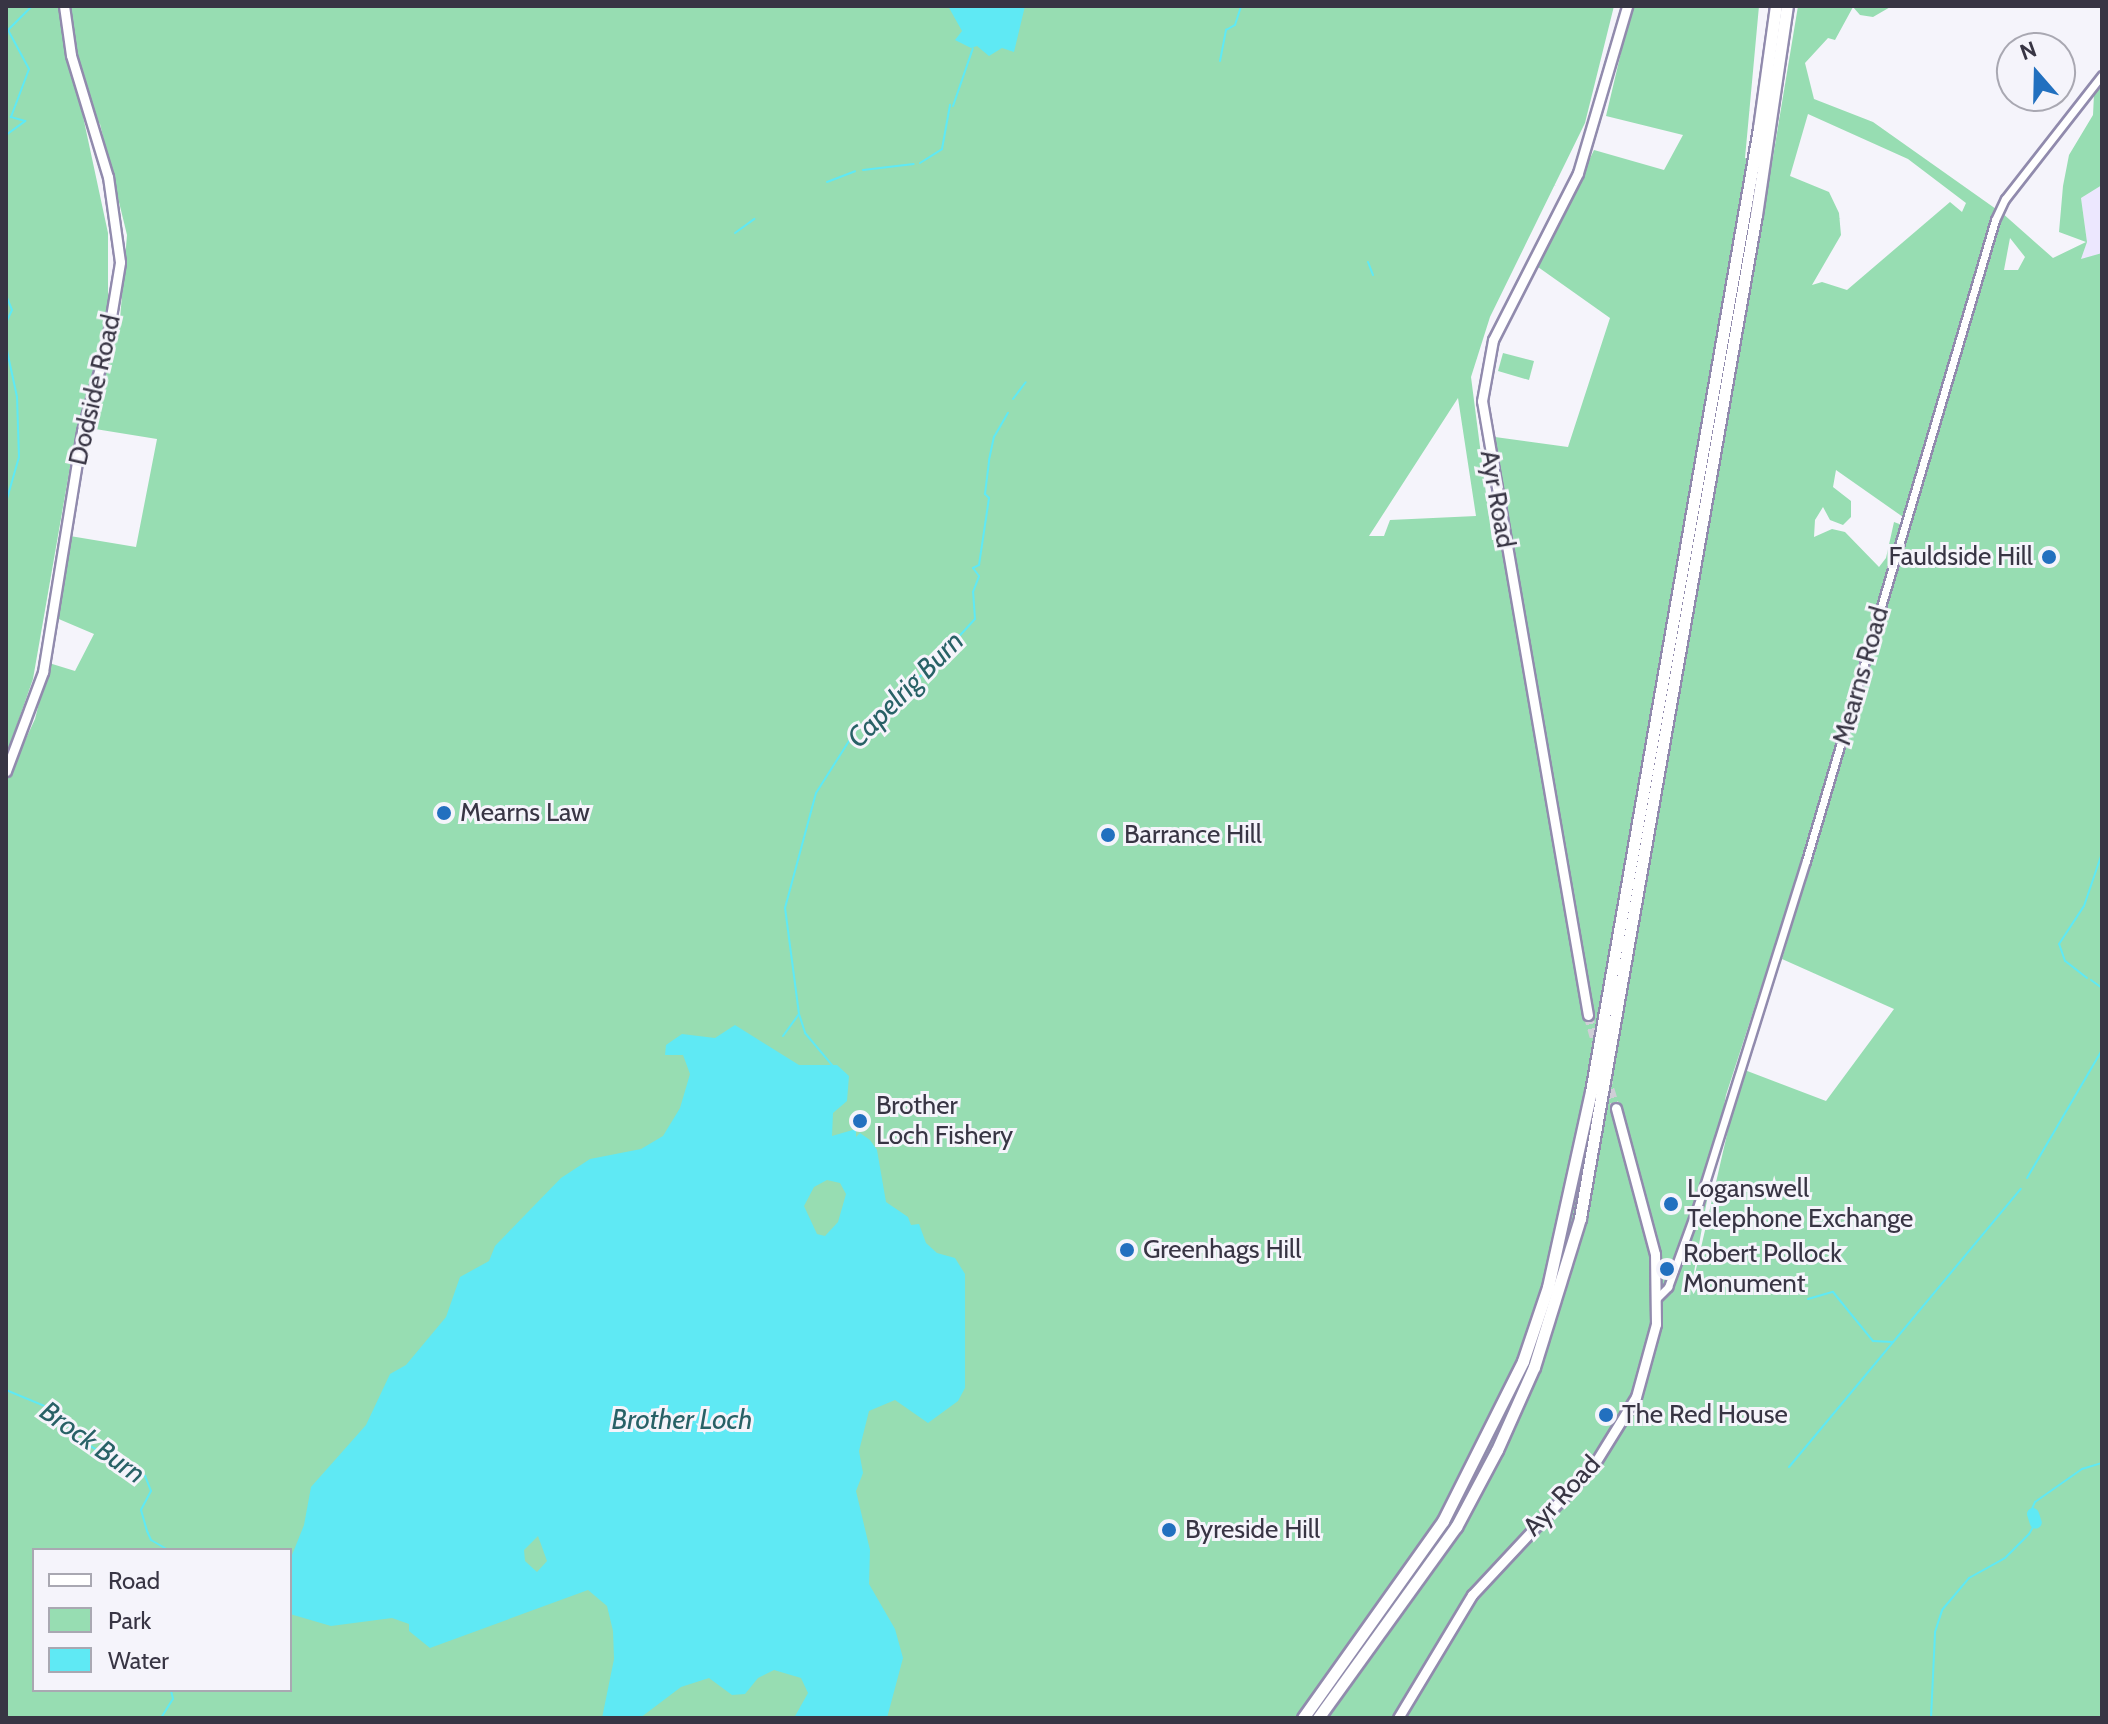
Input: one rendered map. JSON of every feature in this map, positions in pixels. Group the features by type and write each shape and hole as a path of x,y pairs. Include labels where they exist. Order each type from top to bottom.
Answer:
{"highway":[{"path":"1303,1718 1443,1521 1517,1376 1548,1287 1591,1092 1766,79 1773,6"},
{"path":"1766,160 1787,6"},
{"path":"1318,1718 1456,1527 1534,1367 1580,1218 1794,6"}],"main road":[{"name":"Dodside Road","path":"6,771 43,672 82,431 109,333 120,262 108,177 71,55 64,6"},
{"name":"Ayr Road","path":"1588,1015 1482,401 1493,340 1578,173 1627,6"},
{"name":"Ayr Road","path":"1398,1718 1472,1595 1616,1434 1649,1359 1657,1298 1649,1224 1616,1108"}],"street":[{"name":"Mearns Road","path":"1657,1298 1668,1287 1699,1202 1802,876 1995,220 2005,199 2102,75"}],"shaded area":[{"path":"2102,185 2102,253 2080,260 2087,242 2081,198"}],"green space":[{"path":"6,6 1614,6 1585,123 1490,317 1471,377 1492,540 1509,540 1495,437 1568,447 1610,318 1538,267 1594,150 1664,170 1683,135 1606,116 1632,6 1759,6 1745,158 1771,169 1798,6 1892,6 1873,17 1860,15 1853,7 1835,40 1828,38 1805,63 1814,99 1873,122 1996,209 1988,234 1995,236 2001,212 2053,258 2086,242 2059,232 2063,186 2069,155 2093,115 2094,94 2102,81 2102,185 2081,198 2087,242 2081,259 2102,253 2102,1718 6,1718 6,782 35,719 49,663 75,671 94,634 54,617 70,536 136,547 157,439 89,428 120,319 127,235 100,124 81,107 108,233 108,312 74,444 33,679 6,756","holes":["1808,114 1908,159 1966,203 1962,212 1950,202 1847,290 1822,282 1812,285 1841,235 1839,213 1829,192 1790,176","2010,238 2025,257 2018,270 2004,270","1458,398 1476,516 1390,520 1384,536 1369,536","1919,465 1928,469 1782,959 1894,1009 1826,1101 1742,1069 1689,1300 1726,1095 1807,846 1902,525 1894,522 1886,558 1879,567 1845,532 1832,529 1814,537 1815,520 1823,507 1830,520 1843,525 1851,517 1851,501 1833,487 1836,470 1903,517"]},
{"path":"1503,353 1534,361 1529,380 1498,371"}],"water":[{"path":"948,6 1025,6 1014,52 1002,48 989,56 977,46 971,48 955,40 962,31"},
{"name":"Brother Loch","path":"735,1025 799,1065 837,1065 849,1076 847,1101 833,1113 832,1136 856,1129 856,1137 860,1133 870,1140 877,1150 886,1202 908,1217 911,1225 919,1224 926,1243 937,1253 955,1258 965,1274 965,1388 958,1401 928,1423 895,1400 869,1411 859,1451 863,1473 856,1491 870,1550 869,1584 895,1629 903,1658 887,1718 794,1718 808,1693 801,1678 774,1670 758,1678 745,1694 732,1695 709,1678 681,1687 640,1718 602,1718 614,1659 613,1631 607,1606 588,1590 430,1648 409,1631 409,1624 392,1618 331,1626 292,1615 292,1555 304,1525 311,1487 366,1425 390,1374 406,1365 446,1317 460,1277 489,1261 495,1246 561,1178 590,1159 641,1149 663,1136 680,1108 690,1074 683,1055 665,1055 666,1045 682,1034 715,1038","holes":["827,1180 840,1183 846,1194 838,1222 825,1236 817,1234 804,1206 814,1187","538,1536 547,1561 537,1572 525,1561 524,1550"]}],"waterway":[{"name":"Brock Burn","path":"6,135 25,121 11,117 29,69 8,30 32,6"},
{"name":"Capelrig Burn","path":"1220,61 1226,30 1235,25 1241,6"},
{"path":"953,106 973,48"},
{"path":"920,163 942,149 950,105"},
{"name":"Brock Burn","path":"6,140 6,174"},
{"path":"863,170 914,164"},
{"path":"827,182 855,171"},
{"path":"735,233 754,219"},
{"path":"1368,262 1373,275"},
{"name":"Brock Burn","path":"6,295 12,310 6,323"},
{"name":"Brock Burn","path":"6,346 17,397 19,457 6,502"},
{"name":"Capelrig Burn","path":"1013,399 1026,382"},
{"name":"Capelrig Burn","path":"783,1036 799,1014 785,908 816,793 856,730 928,670 975,619 973,592 979,576 973,568 979,565 989,498 985,494 989,460 994,437 1008,413"},
{"path":"2087,978 2065,961 2059,944 2084,906 2102,853"},
{"path":"2091,980 2102,988"},
{"path":"799,1014 805,1033 832,1065"},
{"path":"2027,1178 2102,1050"},
{"path":"1789,1467 2021,1189"},
{"path":"1808,1299 1833,1292 1873,1341 1892,1342"},
{"name":"Brock Burn","path":"6,1390 59,1412 77,1438 104,1454 112,1452 117,1457 111,1462 145,1476 151,1491 141,1510 151,1540 165,1548"},
{"path":"1931,1718 1935,1632 1942,1610 1969,1578 2005,1558 2029,1534 2037,1520 2031,1511 2035,1502 2082,1469 2102,1463"},
{"path":"2033,1514 2036,1523"},
{"name":"Brock Burn","path":"161,1718 173,1699 171,1692"}],"tunnel":[{"path":"1588,1015 1597,1046"},
{"path":"1606,1076 1616,1108"}],"place":[{"name":"Fauldside Hill","path":"2049,557"},
{"name":"Mearns Law","path":"444,813"},
{"name":"Barrance Hill","path":"1108,835"},
{"name":"Brother Loch Fishery","path":"860,1121"},
{"name":"Loganswell Telephone Exchange","path":"1671,1204"},
{"name":"Greenhags Hill","path":"1127,1250"},
{"name":"Robert Pollock Monument","path":"1667,1269"},
{"name":"The Red House","path":"1606,1415"},
{"name":"Byreside Hill","path":"1169,1530"}]}
